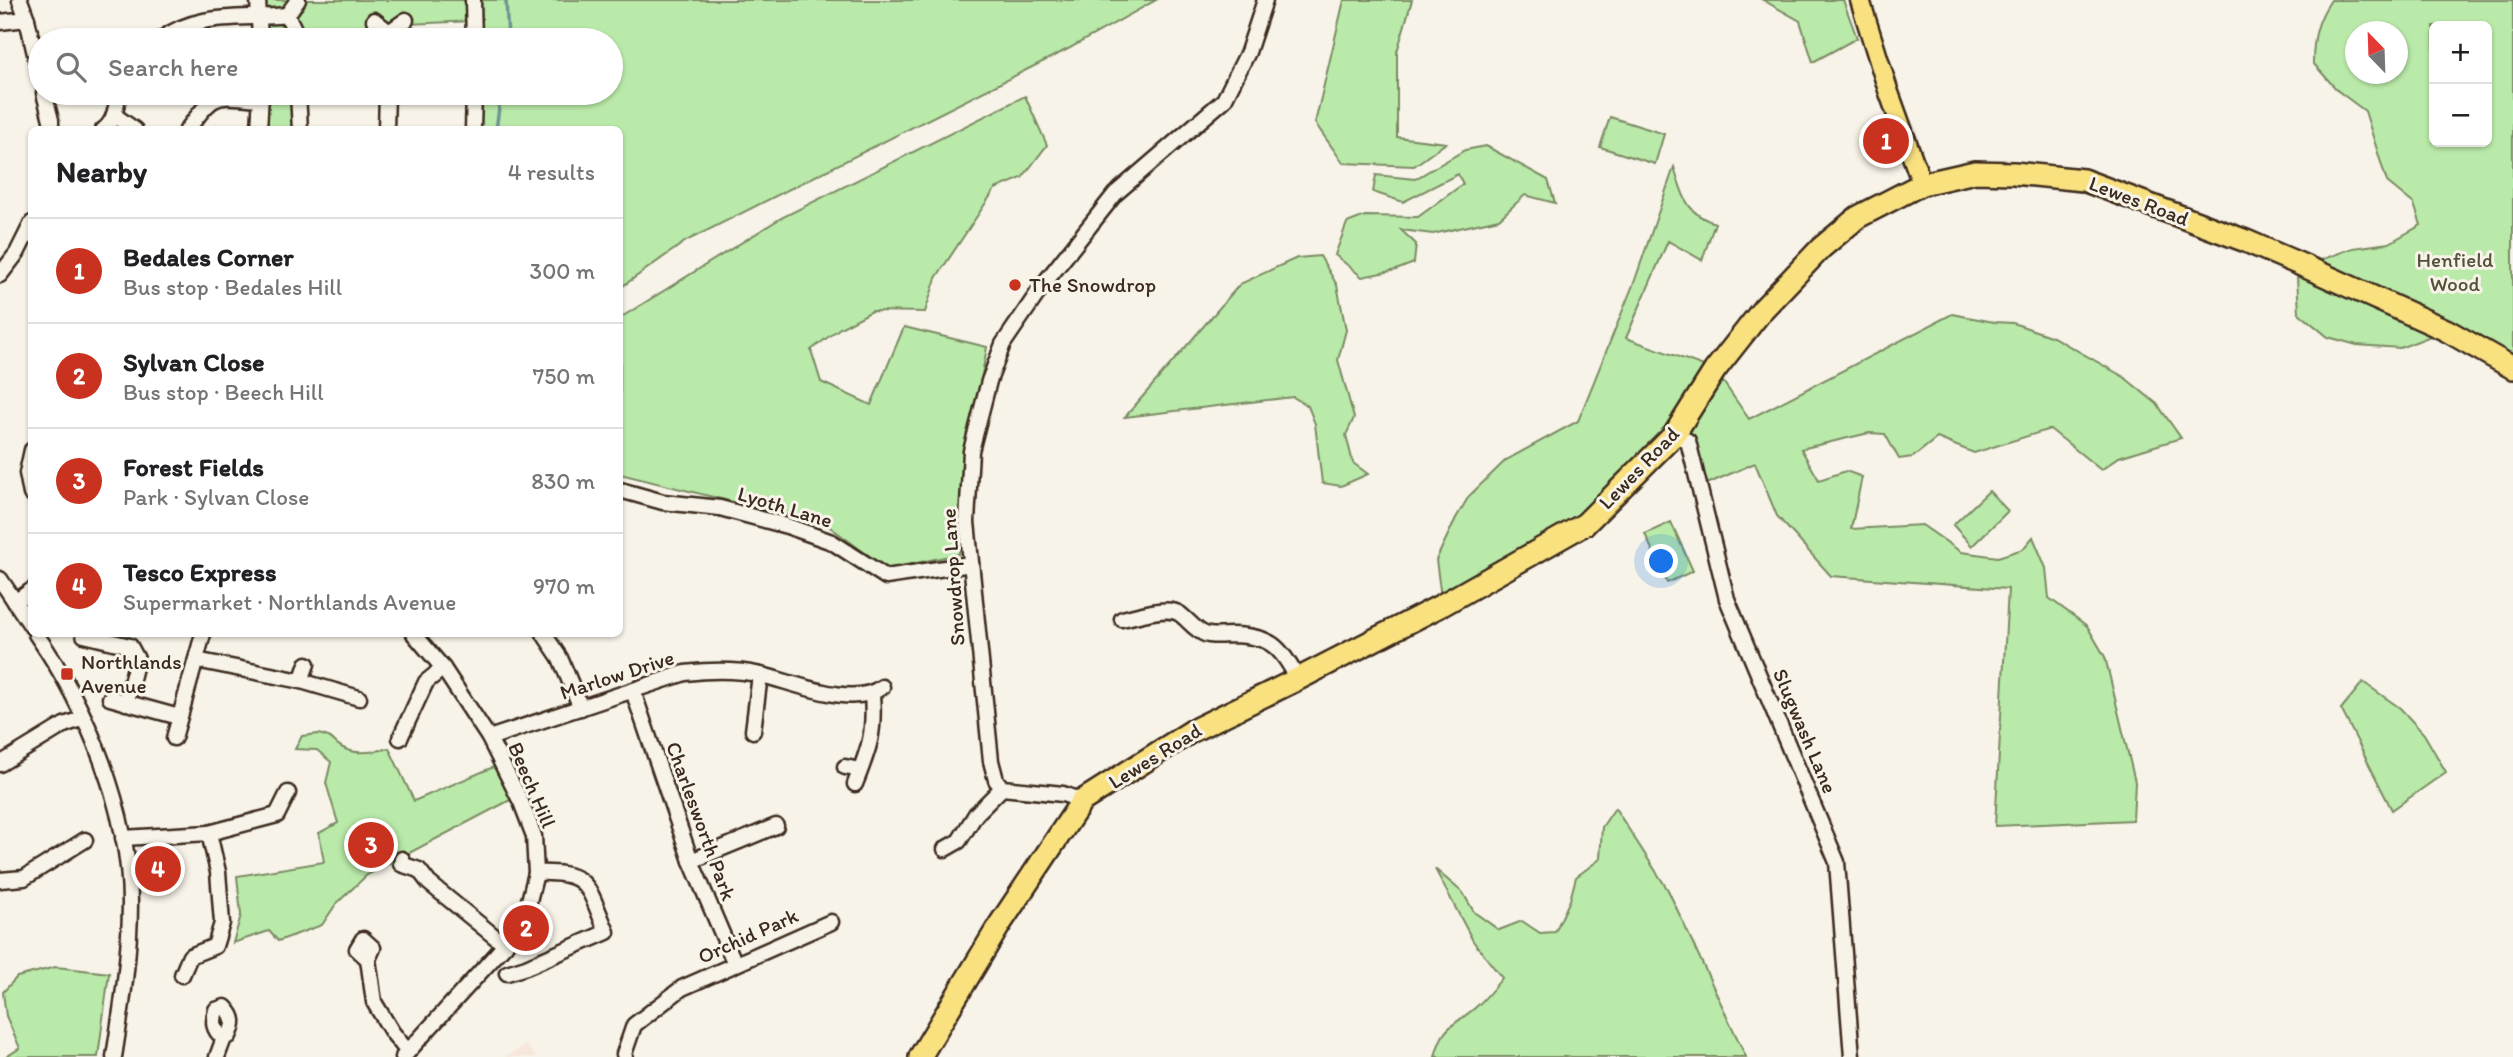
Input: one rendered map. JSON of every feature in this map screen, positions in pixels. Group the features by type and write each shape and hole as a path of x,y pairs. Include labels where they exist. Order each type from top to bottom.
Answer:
{"highway":[{"name":"Lewes Road","path":"920,1057 1000,924 1082,801 1192,731 1442,606 1585,524 1674,435 1715,370 1763,309 1821,248 1858,217 1922,184 1975,172 2083,180 2304,266 2446,330 2513,368"}],"main road":[{"path":"1860,0 1888,90 1922,184"}],"street":[{"path":"20,0 29,28"},
{"path":"258,0 259,28"},
{"path":"183,28 220,17 287,15 298,0"},
{"path":"473,0 474,28"},
{"name":"Snowdrop Lane","path":"1002,788 996,780 991,761 967,522 971,452 989,381 1003,344 1046,281 1115,194 1224,100 1248,52 1265,0"},
{"path":"287,15 294,28"},
{"path":"0,22 27,19"},
{"path":"374,20 382,28"},
{"path":"398,28 406,20"},
{"path":"47,105 51,126"},
{"path":"108,126 116,105"},
{"path":"190,126 205,105"},
{"path":"259,126 261,105"},
{"path":"299,105 300,126"},
{"path":"386,126 387,105"},
{"path":"473,126 474,105"},
{"path":"114,115 129,126"},
{"path":"0,275 17,253 28,231"},
{"name":"Slugwash Lane","path":"1674,435 1689,441 1727,599 1837,862 1852,1057"},
{"name":"Lyoth Lane","path":"623,492 663,502 720,508 787,526 832,542 886,577 971,564"},
{"path":"0,579 28,621"},
{"path":"15,602 28,593"},
{"path":"1122,619 1177,611 1205,634 1255,636 1271,643 1285,657 1298,680"},
{"path":"38,637 84,718 111,786 123,838 130,900 128,956 114,1057"},
{"path":"92,637 130,646 137,659 127,703"},
{"path":"174,738 202,637"},
{"name":"Beech Hill","path":"406,1055 505,945 525,917 536,873 534,836 521,802 489,738 443,668 417,637"},
{"path":"546,637 560,658 581,708"},
{"path":"196,660 301,681 359,698"},
{"path":"301,681 307,664"},
{"path":"400,738 426,682 443,668"},
{"name":"Marlow Drive","path":"489,738 685,674 718,669 760,675 822,693 877,691 873,732 858,777 845,767"},
{"path":"750,723 760,675"},
{"name":"Charlesworth Park","path":"633,691 691,862 735,964"},
{"path":"110,698 179,717"},
{"path":"0,764 64,725 84,718"},
{"path":"945,849 959,841 976,814 1002,788 1063,794 1082,801"},
{"path":"123,838 209,833 277,815 288,793"},
{"path":"691,862 776,826"},
{"path":"182,975 190,956 215,946 222,923 218,872 209,833"},
{"path":"0,880 24,878 85,840"},
{"path":"402,859 401,864 423,866 429,883 505,945"},
{"path":"506,973 607,932 588,889 577,877 559,872 536,873"},
{"name":"Orchid Park","path":"625,1057 634,1025 682,988 823,930"},
{"path":"368,959 374,1002 406,1055"},
{"path":"218,1057 224,1038"}],"shaded area":[{"path":"526,1045 536,1057 505,1057"}],"green space":[{"path":"263,0 1156,0 1068,49 686,241 623,286 623,126 473,126 474,105 623,105 623,28 474,28 474,21 294,28 286,12 266,12"},
{"path":"1344,0 1412,0 1397,52 1397,137 1446,143 1414,166 1343,163 1315,123"},
{"path":"1763,0 1843,0 1857,38 1813,62 1800,21"},
{"name":"Henfield Wood","path":"2331,0 2513,0 2513,368 2446,330 2400,348 2357,345 2328,337 2299,313 2297,277 2304,266 2353,248 2389,243 2421,225 2414,204 2387,182 2365,111 2338,91 2313,63 2317,30"},
{"path":"284,22 287,28 266,28 266,25"},
{"path":"1025,96 1047,145 1022,178 995,189 936,278 925,312 872,311 840,328 811,350 821,382 871,405 904,327 987,347 964,475 959,554 887,569 827,525 623,475 623,316 781,218"},
{"path":"264,105 295,105 294,126 263,126"},
{"path":"1610,117 1664,134 1655,164 1600,147"},
{"path":"1486,146 1548,180 1555,203 1525,195 1499,219 1433,234 1401,230 1416,244 1414,263 1396,270 1362,277 1335,255 1347,223 1365,216 1418,217 1463,184 1458,174 1403,202 1373,192 1376,175 1415,179 1465,150"},
{"path":"1674,167 1691,208 1715,223 1702,260 1668,241 1626,338 1715,370 1749,419 1952,314 2013,323 2053,337 2124,377 2157,404 2181,438 2119,457 2101,470 2050,429 1974,453 1937,438 1913,457 1899,459 1885,434 1869,433 1801,449 1819,480 1846,471 1862,477 1851,529 1922,525 1961,552 1998,557 2023,549 2033,537 2046,568 2049,598 2087,626 2105,657 2135,782 2133,820 1995,826 2008,589 1831,576 1777,516 1755,463 1700,487 1689,441 1674,435 1585,524 1442,605 1436,560 1469,496 1506,460 1578,421 1635,280"},
{"path":"1320,256 1337,285 1346,330 1338,360 1354,418 1346,435 1353,463 1368,474 1341,486 1322,483 1315,424 1308,406 1293,397 1125,417 1240,284 1297,258"},
{"path":"1989,491 2008,511 1972,546 1953,525"},
{"path":"1671,522 1693,571 1667,583 1645,534"},
{"path":"2363,682 2400,708 2424,734 2446,772 2392,810 2341,709"},
{"path":"318,734 354,752 389,748 414,801 498,765 516,797 367,875 336,904 322,925 278,941 269,931 233,943 241,915 237,876 324,862 319,833 338,823 326,783 331,762 317,750 295,749 302,736"},
{"path":"1615,808 1668,890 1746,1057 1435,1057 1445,1032 1479,1004 1502,978 1473,941 1435,869 1463,893 1474,912 1499,930 1522,921 1540,933 1555,932 1570,900 1576,877 1600,859 1602,827"},
{"path":"56,967 109,973 98,1057 6,1057 20,1048 6,1016 3,992 17,977"}],"waterway":[{"path":"506,0 507,28"},
{"path":"497,126 499,105"}],"place":[{"name":"Bedales Corner","path":"1886,141"},
{"name":"The Snowdrop","path":"1015,285"},
{"name":"Northlands Avenue","path":"67,674"},
{"name":"Forest Fields","path":"371,845"},
{"name":"Tesco Express","path":"158,869"},
{"name":"Sylvan Close","path":"526,928"}]}
